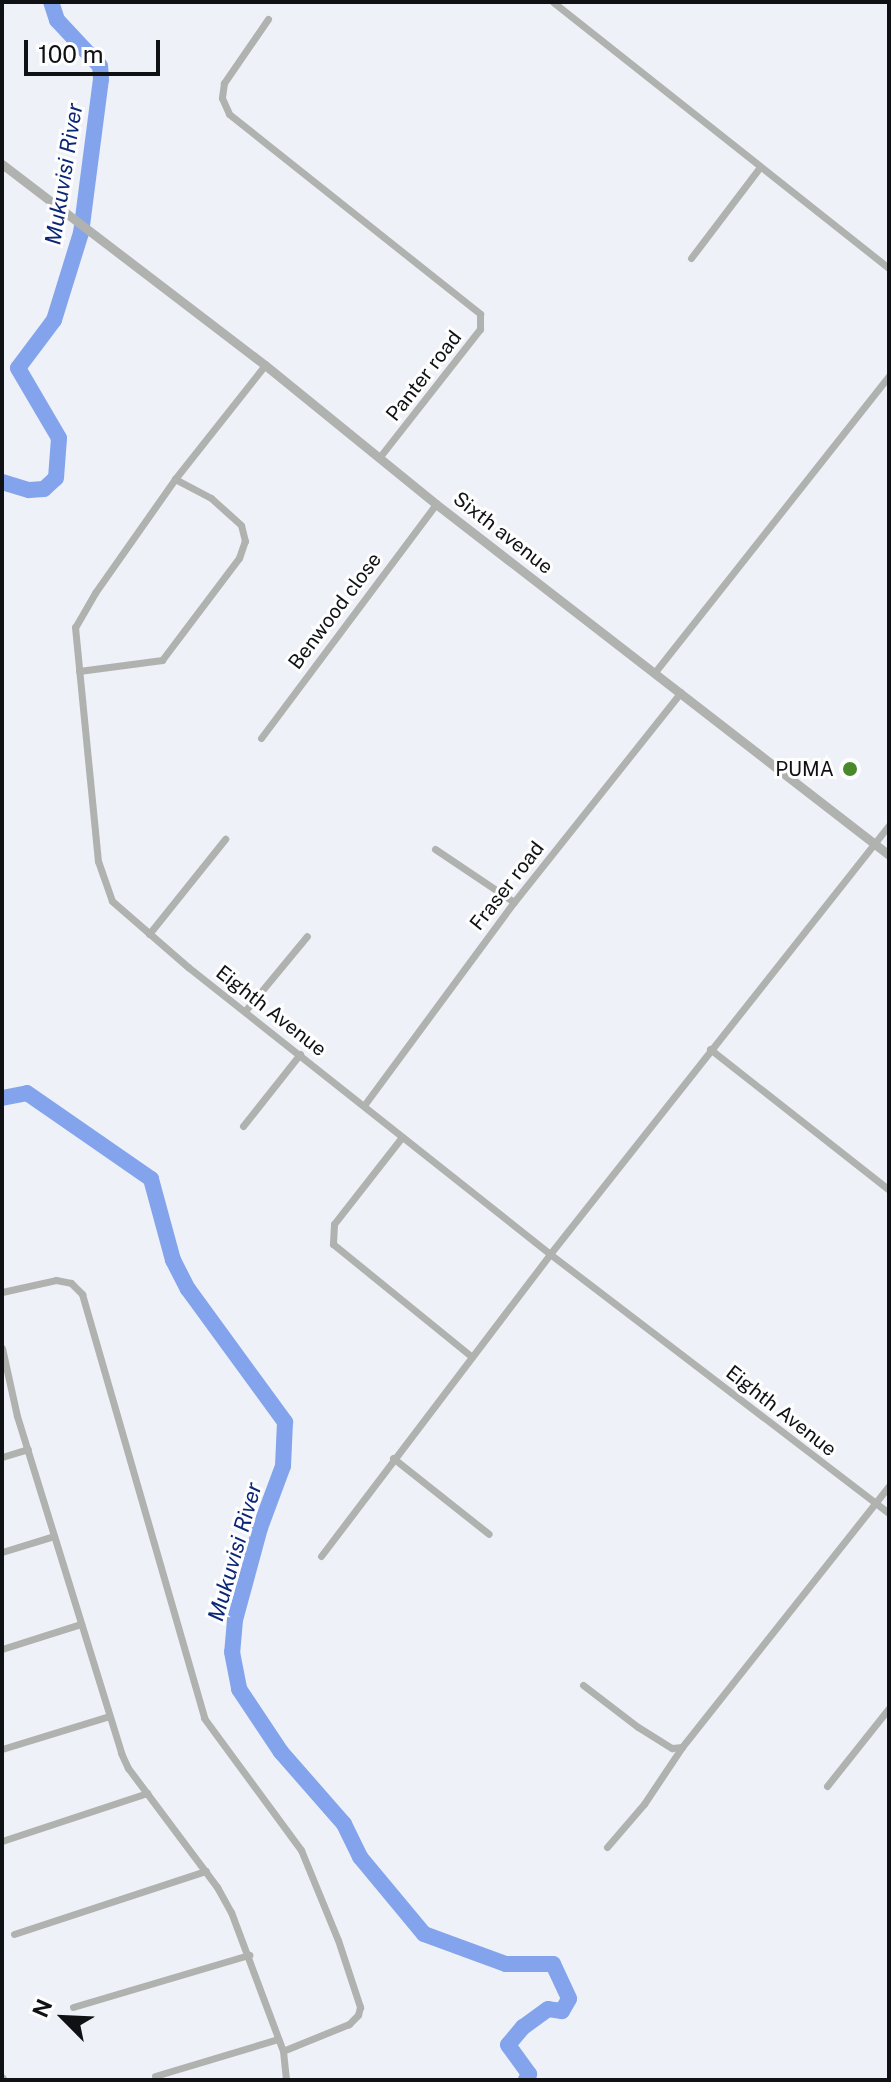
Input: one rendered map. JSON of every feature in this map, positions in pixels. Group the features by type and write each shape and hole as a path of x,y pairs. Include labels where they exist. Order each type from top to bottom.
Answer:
{"street":[{"path":"553,2 889,268"},
{"name":"Panter road","path":"268,19 224,83 222,98 229,114 477,309 480,329 379,458"},
{"name":"Sixth avenue","path":"2,164 265,365 436,504 889,855"},
{"path":"691,258 760,167"},
{"path":"2,175 25,180"},
{"name":"Eighth Avenue","path":"265,365 175,479 79,617 75,633 98,861 116,907 550,1254 889,1513"},
{"path":"655,672 889,376"},
{"path":"79,671 162,660 239,558 245,541 241,525 211,498 175,479"},
{"name":"Benwood close","path":"261,738 436,504"},
{"name":"Fraser road","path":"365,1104 514,902 681,692"},
{"path":"321,1556 550,1254 889,825"},
{"path":"149,934 225,839"},
{"path":"435,849 514,902"},
{"path":"245,1011 307,936"},
{"path":"710,1049 889,1190"},
{"path":"243,1126 300,1054"},
{"path":"402,1137 334,1224 333,1244 472,1357"},
{"path":"2,1292 56,1280 71,1283 82,1294 204,1718 301,1850 338,1940 360,2007 358,2015 349,2024 283,2051"},
{"path":"2,1348 54,1536 128,1768 206,1871 231,1912 283,2051 286,2080"},
{"path":"2,1457 28,1449"},
{"path":"393,1458 489,1534"},
{"path":"607,1847 644,1804 682,1747 889,1486"},
{"path":"2,1552 54,1536"},
{"path":"2,1649 81,1624"},
{"path":"583,1685 664,1743 682,1747"},
{"path":"827,1786 889,1708"},
{"path":"2,1749 109,1716"},
{"path":"2,1841 147,1793"},
{"path":"14,1934 206,1871"},
{"path":"73,2007 249,1955"},
{"path":"155,2076 278,2039"}],"waterway":[{"name":"Mukuvisi River","path":"2,482 29,490 44,489 56,478 59,438 18,368 54,320 81,233 101,79 100,66 57,20 51,2"},
{"name":"Mukuvisi River","path":"2,1098 27,1093 151,1179 173,1260 188,1289 285,1422 283,1466 260,1528 235,1620 232,1652 239,1689 281,1752 344,1824 360,1857 424,1934 506,1964 553,1964 569,1999 562,2011 548,2009 523,2027 508,2045 529,2074 526,2080"}],"place":[{"name":"PUMA","path":"850,769"}]}
